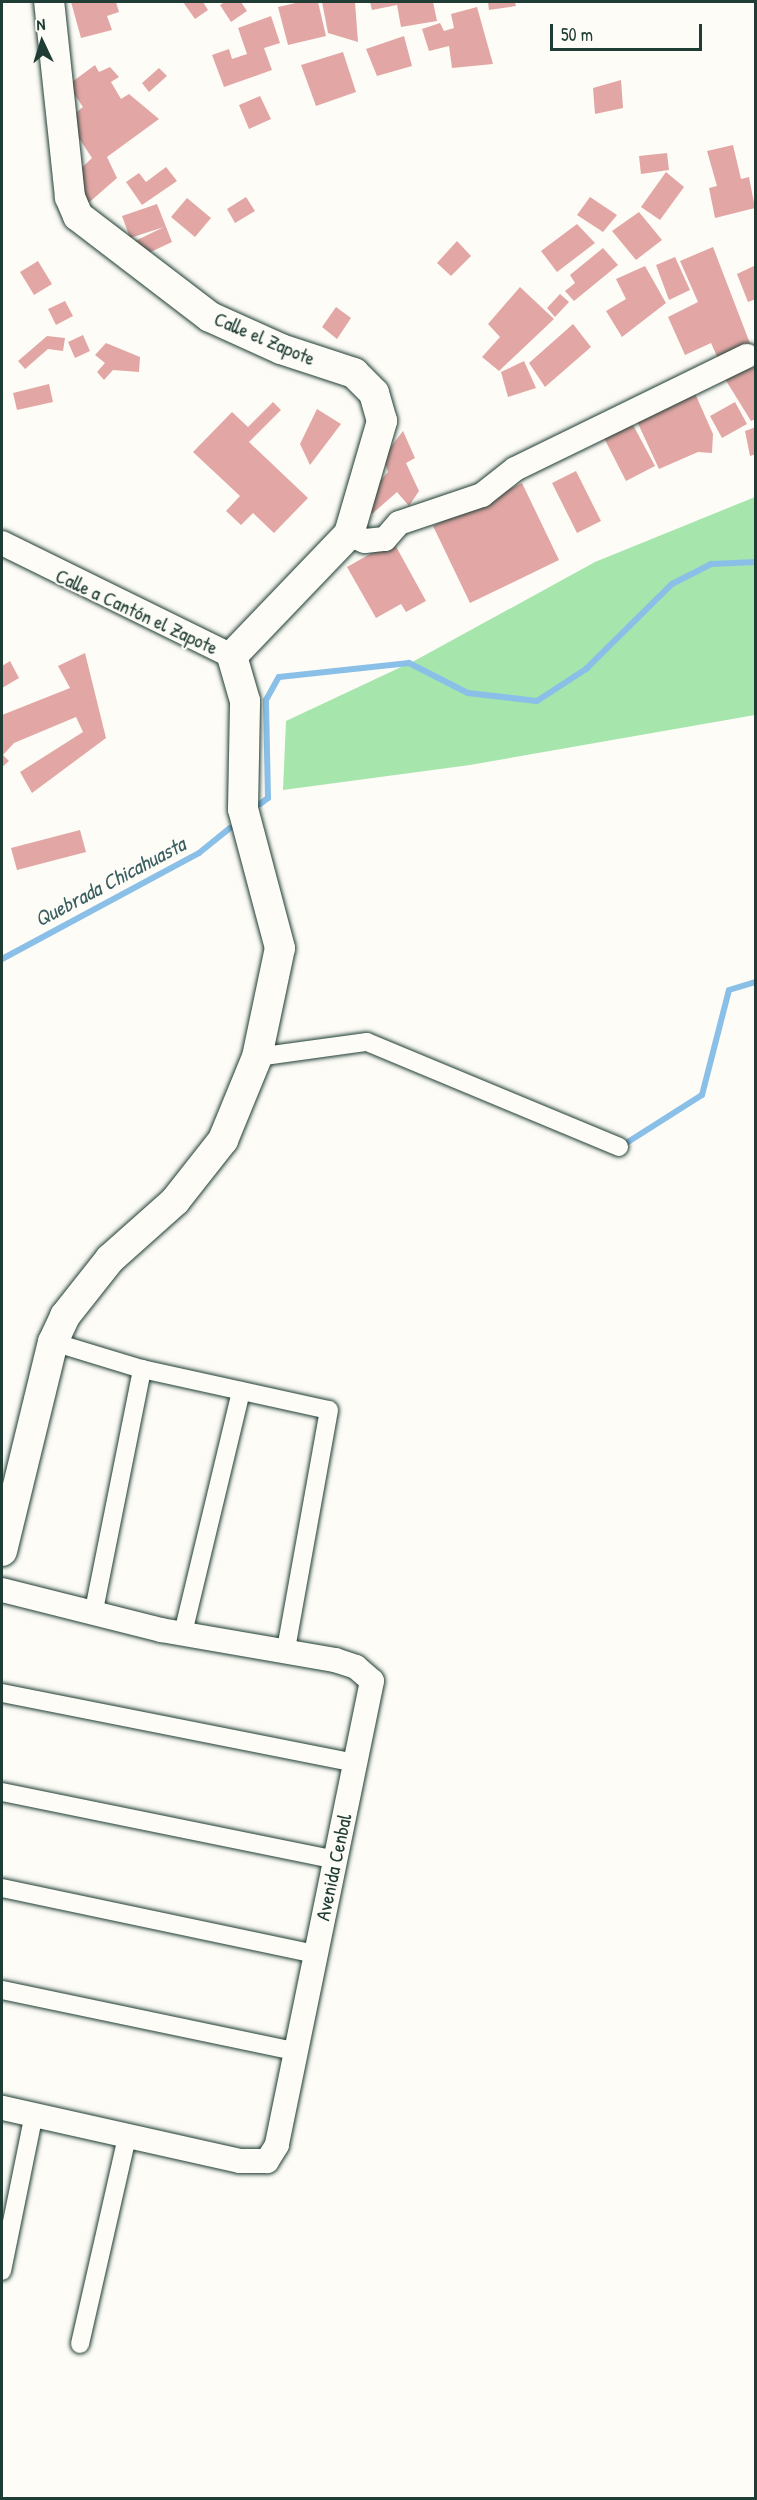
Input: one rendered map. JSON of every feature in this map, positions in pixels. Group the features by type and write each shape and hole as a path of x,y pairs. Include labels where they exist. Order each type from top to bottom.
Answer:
{"street":[{"name":"Calle el Zapote","path":"49,2 70,197 78,216 210,316 281,350 354,373 374,393 382,421 378,449 349,534 232,656"},
{"path":"349,534 365,541 385,538 399,523 482,495 515,469 747,356"},
{"name":"Calle a Cantón el Zapote","path":"2,543 232,656 245,701 243,809 280,948 257,1057 223,1140 175,1201 110,1259 65,1316 53,1342 2,1551"},
{"path":"257,1057 367,1041 619,1147"},
{"path":"53,1342 142,1369 329,1410 286,1649"},
{"path":"94,1610 142,1369"},
{"path":"183,1633 241,1391"},
{"name":"Avenida Cenbal","path":"2,1590 94,1610 183,1633 286,1649 356,1667 372,1681 277,2145 267,2162 33,2119 2,2108"},
{"path":"2,1693 354,1763"},
{"path":"2,1792 335,1860"},
{"path":"2,1888 315,1954"},
{"path":"2,1990 295,2051"},
{"path":"2,2271 33,2119"},
{"path":"80,2344 127,2137"}],"green space":[{"path":"755,497 755,715 470,765 283,790 286,721 416,660 595,562"}],"building":[{"path":"71,2 116,2 119,12 107,16 112,30 81,38"},
{"path":"183,2 203,2 208,10 195,19"},
{"path":"225,2 241,2 247,11 231,22 220,5"},
{"path":"300,2 318,2 326,36 288,45 278,7"},
{"path":"322,2 355,2 358,42 328,33"},
{"path":"370,2 433,2 437,21 401,27 397,5 372,10"},
{"path":"488,2 515,2 516,6 489,10"},
{"path":"477,7 493,64 452,68 449,46 429,51 422,29 440,23 444,31 454,28 451,14"},
{"path":"271,16 280,43 264,48 272,70 224,87 212,55 229,49 232,59 247,54 238,28"},
{"path":"404,36 412,66 377,76 366,49"},
{"path":"343,52 356,92 316,106 301,65"},
{"path":"95,65 99,72 110,67 119,77 111,82 121,99 129,94 159,119 107,157 117,178 85,206 73,176 92,158 67,120 83,107 68,85"},
{"path":"159,68 167,76 149,92 142,83"},
{"path":"621,80 623,108 595,114 593,88"},
{"path":"260,96 271,119 249,129 239,105"},
{"path":"733,145 741,179 749,177 755,208 715,218 709,188 717,186 707,151"},
{"path":"667,153 669,170 641,174 639,156"},
{"path":"166,167 177,181 142,205 126,182 139,173 146,182"},
{"path":"666,172 684,187 660,220 641,207"},
{"path":"246,197 255,211 235,223 227,209"},
{"path":"590,197 617,215 603,232 577,215"},
{"path":"187,198 211,218 195,237 171,217"},
{"path":"157,204 172,242 140,257 133,242 164,227 130,238 122,216"},
{"path":"639,212 662,240 636,260 612,231"},
{"path":"577,224 595,243 557,272 541,251"},
{"path":"457,241 471,256 451,276 437,263"},
{"path":"713,247 751,346 720,363 711,343 685,355 668,317 698,302 680,261"},
{"path":"603,248 618,265 574,301 565,291 575,283 570,275"},
{"path":"675,257 690,290 669,300 656,265"},
{"path":"38,261 52,284 34,295 20,272"},
{"path":"756,265 756,299 748,302 737,274"},
{"path":"645,266 666,303 622,337 606,311 626,299 616,279"},
{"path":"520,287 554,319 499,371 482,357 500,337 488,324"},
{"path":"560,294 569,302 555,317 547,308"},
{"path":"65,301 73,316 56,325 48,309"},
{"path":"336,307 351,318 337,339 322,327"},
{"path":"573,324 591,347 545,387 529,363"},
{"path":"83,335 90,351 75,358 68,342"},
{"path":"47,336 65,338 63,351 48,349 25,369 18,361"},
{"path":"106,343 140,357 139,372 113,370 104,380 97,372 105,363 95,355"},
{"path":"524,361 536,388 508,397 501,372"},
{"path":"756,366 756,419 751,421 725,379"},
{"path":"49,384 53,402 17,410 13,393"},
{"path":"694,391 713,434 712,453 698,452 659,469 635,417"},
{"path":"273,402 281,410 249,442 308,498 274,533 253,513 241,525 226,511 240,496 193,452 232,412 248,427"},
{"path":"735,402 747,424 722,438 710,416"},
{"path":"317,409 341,424 310,465 300,444"},
{"path":"632,423 655,466 626,481 604,438"},
{"path":"756,427 756,454 750,456 745,431"},
{"path":"403,431 415,458 406,463 419,491 409,506 397,492 372,514 365,498 388,472 383,457"},
{"path":"576,471 601,521 577,533 552,483"},
{"path":"522,483 559,560 470,603 433,526"},
{"path":"393,541 426,601 406,612 401,604 376,618 347,567"},
{"path":"85,653 106,738 32,793 20,772 83,732 76,717 14,743 3,755 9,761 2,767 2,715 70,688 58,666"},
{"path":"10,661 19,678 2,688 2,666"},
{"path":"80,830 86,852 17,870 11,848"}],"waterway":[{"name":"Quebrada Chicahuasta","path":"260,804 268,798 266,700 279,677 409,663 468,693 537,701 586,669 672,584 711,564 756,562"},
{"name":"Quebrada Chicahuasta","path":"2,959 199,853 230,828"},
{"path":"620,1147 702,1095 729,990 756,982"}]}
